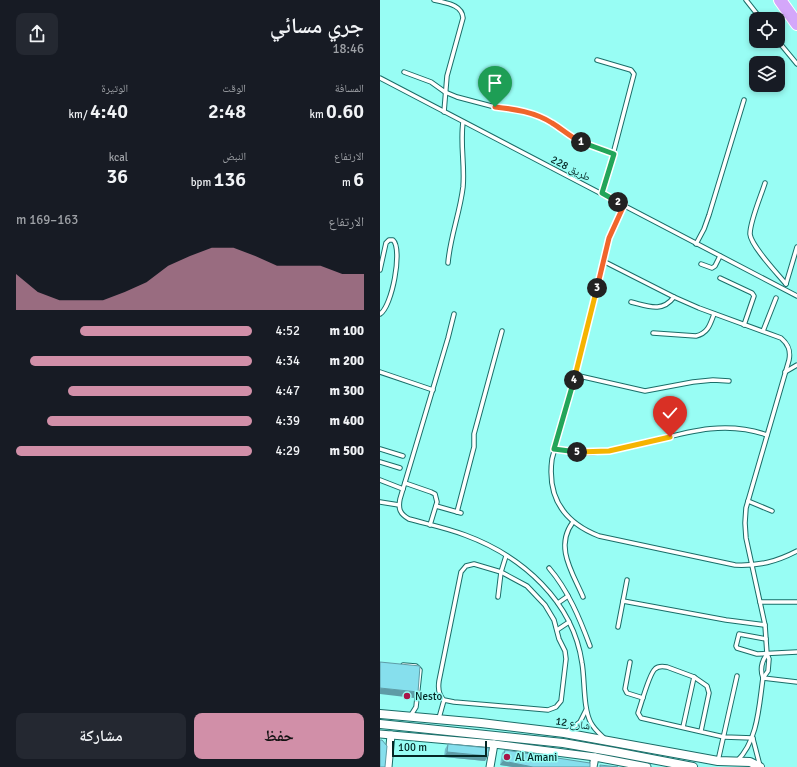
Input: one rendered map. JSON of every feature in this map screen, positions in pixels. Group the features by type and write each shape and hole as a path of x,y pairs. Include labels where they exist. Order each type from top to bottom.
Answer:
{"highway":[{"path":"780,0 797,24"}],"street":[{"name":"شارع 12","path":"380,714 481,723 564,733 718,761 750,762 760,767"},
{"name":"شارع 12","path":"380,724 563,743 693,767"},
{"path":"380,734 494,744 594,757 647,767"},
{"path":"388,767 391,735"},
{"path":"490,767 494,744"},
{"path":"593,767 594,757"},
{"path":"662,767 670,762"}],"lane":[{"path":"434,0 456,6 460,8 463,14 463,21 447,76 444,112"},
{"path":"746,0 755,12"},
{"path":"784,48 797,64"},
{"path":"597,60 631,70 634,74 614,154 602,193"},
{"path":"404,72 431,82 445,92 469,101 524,111 538,116 551,122 576,140 614,154"},
{"name":"طريق 228","path":"380,78 797,296"},
{"path":"696,244 709,215 744,100"},
{"path":"448,263 450,247 463,189 464,169 461,140 463,122"},
{"path":"765,183 752,223 751,238 755,246 786,284"},
{"path":"624,205 611,232 576,375 554,449 550,470 551,484 556,499 563,511 573,522 585,531 599,536 735,565 752,566 769,563 797,551"},
{"path":"380,270 386,243 389,240 393,240 396,243 397,250 396,275 385,310 380,314"},
{"path":"784,289 797,247"},
{"path":"701,264 712,268 720,256"},
{"path":"603,261 674,297 714,314 781,338 788,345 790,355 748,501 745,523 746,538 766,625 767,654 769,659 767,674 763,678"},
{"path":"720,278 752,293 754,296 744,325"},
{"path":"631,302 657,307 664,306 674,297"},
{"path":"763,331 776,298"},
{"path":"454,314 433,390 398,505 400,511 409,519 466,535 506,556 519,564 536,578 558,603 570,622 579,645 582,658 589,718 593,726 606,740"},
{"path":"652,333 696,336 702,335 708,328 714,314"},
{"path":"436,506 460,513 474,447 474,434 502,331"},
{"path":"785,372 797,365"},
{"path":"380,372 433,390"},
{"path":"576,375 645,391 693,382 713,380 729,381"},
{"path":"554,449 572,452 600,452 689,431 710,428 741,429 767,435"},
{"path":"380,449 403,456"},
{"path":"380,462 400,468"},
{"path":"380,480 403,489"},
{"path":"405,483 433,493 437,498 430,525"},
{"path":"748,501 772,511"},
{"path":"380,502 398,505"},
{"path":"573,522 567,532 564,549 567,560 583,597"},
{"path":"498,597 501,572 506,556"},
{"path":"474,564 501,572 523,584 540,598 550,613 557,630 559,639 565,651 566,659 562,697 561,701 556,707 548,710 454,702 444,700 440,696 438,686 459,575 466,566 474,564"},
{"path":"549,568 561,583 568,596 590,646"},
{"path":"618,627 627,580"},
{"path":"558,603 568,596"},
{"path":"623,601 726,620 766,625"},
{"path":"760,602 797,602"},
{"path":"557,630 570,622"},
{"path":"766,639 739,634 736,646 737,648 757,654 797,652"},
{"path":"736,762 745,752 753,738 763,678 763,658 767,654"},
{"path":"630,662 625,689 627,693 643,698"},
{"path":"400,664 416,666 420,670 417,704 410,717"},
{"path":"701,731 709,690 705,684 694,677 666,667 659,666 653,670 638,713 641,718 683,726 701,731 724,737 753,738"},
{"path":"718,761 736,676"},
{"path":"683,726 694,677"},
{"path":"763,678 797,682"},
{"path":"438,719 444,700"},
{"path":"564,733 580,722 587,709"},
{"path":"753,738 760,767"}],"building":[{"path":"380,662 420,666 418,692 380,688"},
{"path":"380,740 382,740 387,746 385,767 380,767"},
{"path":"448,744 489,748 488,756 447,752"},
{"path":"505,750 590,763 590,767 533,767 503,761"},
{"path":"600,765 618,767 600,767"}],"place":[{"name":"Nesto","path":"407,696"},
{"name":"Al Amani","path":"507,757"}],"route":[{"path":"495,107 510,108 538,116 551,122 576,140 614,154 602,193 624,205 613,227 605,249 576,375 554,449 591,453 609,451 670,437"}]}
